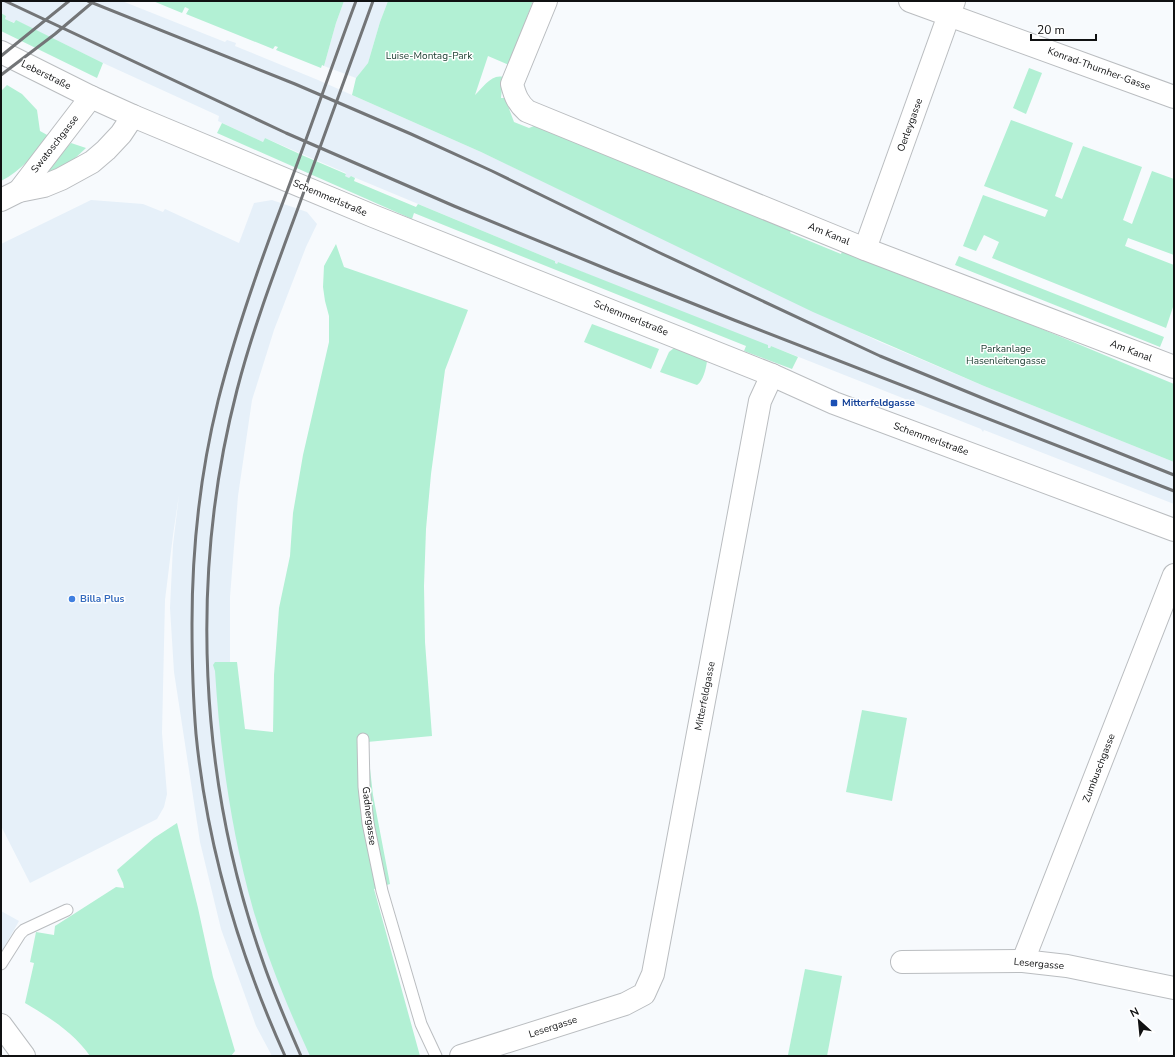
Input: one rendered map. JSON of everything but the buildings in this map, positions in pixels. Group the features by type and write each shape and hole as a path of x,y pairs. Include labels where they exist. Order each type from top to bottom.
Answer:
{"street":[{"name":"Am Kanal","path":"546,1 512,84 514,95 527,111 865,248 1174,367"},
{"name":"Konrad-Thurnher-Gasse","path":"910,1 952,8 1174,97"},
{"name":"Oerleygasse","path":"865,248 952,8"},
{"name":"Leberstraße","path":"1,52 91,97"},
{"name":"Schemmerlstraße","path":"91,97 372,216 772,375 834,403 1174,530"},
{"name":"Swatoschgasse","path":"10,196 91,97"},
{"name":"Swatoschgasse","path":"10,196 44,186 61,179 92,162 121,134 133,116"},
{"name":"Mitterfeldgasse","path":"644,994 654,967 760,401 772,375"},
{"name":"Zumbuschgasse","path":"1023,961 1174,575"},
{"name":"Lesergasse","path":"902,962 1023,961 1067,966 1174,988"},
{"name":"Lesergasse","path":"461,1056 625,1004 644,994"},
{"path":"1,1025 24,1056"}],"lane":[{"name":"Gadnergasse","path":"363,739 364,787 368,823 382,891 421,1024 436,1056"},
{"path":"1,964 24,930 67,910"}],"shaded area":[{"path":"1,1 122,1 225,42 227,40 236,43 235,46 318,80 481,152 880,342 984,386 1174,462 1174,504 984,430 983,432 981,429 771,346 770,348 767,348 558,262 557,264 554,263 555,261 351,176 350,179 345,176 346,173 265,138 263,142 218,121 219,116 103,63 17,21 15,23 5,19 6,16 1,13"},
{"path":"344,1 388,1 368,63 356,78 324,66"},
{"path":"91,200 143,204 163,212 165,209 239,243 254,203 272,200 307,212 317,224 306,247 274,330 252,400 238,496 230,597 230,667 233,734 322,1056 272,1056 256,1026 221,929 200,842 174,672 170,608 173,545 179,495 165,600 162,733 167,794 164,807 157,819 30,883 1,826 1,244"},
{"path":"1,911 19,921 1,953"}],"green space":[{"path":"153,1 344,1 324,66 322,65 321,68 276,50 278,47 275,46 273,49 186,14 189,9 185,7 182,13"},
{"name":"Parkanlage Hasenleitengasse","path":"388,1 533,1 509,65 488,56 475,95 491,80 503,77 501,98 505,98 514,122 529,128 534,126 792,229 790,233 841,254 843,249 948,290 1174,384 1174,462 984,386 813,312 481,152 352,95 356,78 368,63"},
{"path":"1,13 6,16 5,19 14,23 16,20 103,63 97,78 1,31"},
{"path":"1029,68 1042,73 1026,114 1013,108"},
{"path":"7,85 22,94 37,110 40,131 49,136 33,156 15,172 1,181 1,91"},
{"path":"1011,120 1073,143 1055,196 1062,199 1083,146 1142,167 1123,220 1132,224 1152,171 1174,179 1174,255 1128,238 1125,246 1174,265 1174,304 1166,328 992,258 999,242 984,235 976,251 963,246 983,195 1045,217 1048,210 984,186"},
{"path":"222,123 263,142 265,138 346,174 345,176 349,178 351,176 355,178 354,181 416,207 418,204 555,261 557,264 558,262 768,345 768,348 771,346 798,357 792,369 744,351 746,346 414,213 412,219 217,133"},
{"path":"71,143 86,148 72,161 47,173 46,170"},
{"path":"336,244 344,267 468,310 445,370 431,474 426,529 424,586 425,642 432,736 367,742 373,795 390,884 374,889 420,1056 310,1056 286,1002 272,965 245,880 238,850 223,761 215,671 213,665 215,662 237,662 245,729 273,732 274,675 279,608 290,556 293,513 303,455 329,342 329,316 323,287 324,266"},
{"path":"959,256 1164,337 1160,347 955,265"},
{"path":"592,324 659,349 651,369 584,342"},
{"path":"674,348 707,361 703,378 697,385 660,372 669,352"},
{"path":"862,710 907,718 892,801 846,792"},
{"path":"177,823 213,977 235,1051 231,1056 90,1056 69,1033 25,1003 34,963 30,962 36,932 54,935 55,926 116,887 124,888 117,870 154,838"},
{"path":"805,969 842,976 827,1056 788,1055"}],"railway":[{"path":"5,1 286,133 454,206 734,320 1174,491"},
{"path":"1,56 69,1"},
{"path":"88,1 295,84 411,134 492,171 658,252 880,356 1174,475"},
{"path":"1,75 55,34 94,1"},
{"path":"285,1056 253,978 227,899 208,817 201,776 194,707 192,596 195,540 206,456 218,401 232,350 265,251 356,1"},
{"path":"301,1056 275,996 262,959 241,890 225,820 214,749 208,676 207,604 212,532 222,460 237,390 250,344 273,276 373,1"}],"place":[{"name":"Mitterfeldgasse","path":"834,403"},
{"name":"Billa Plus","path":"72,599"}],"park label":[{"name":"Luise-Montag-Park","path":"429,56"}]}
